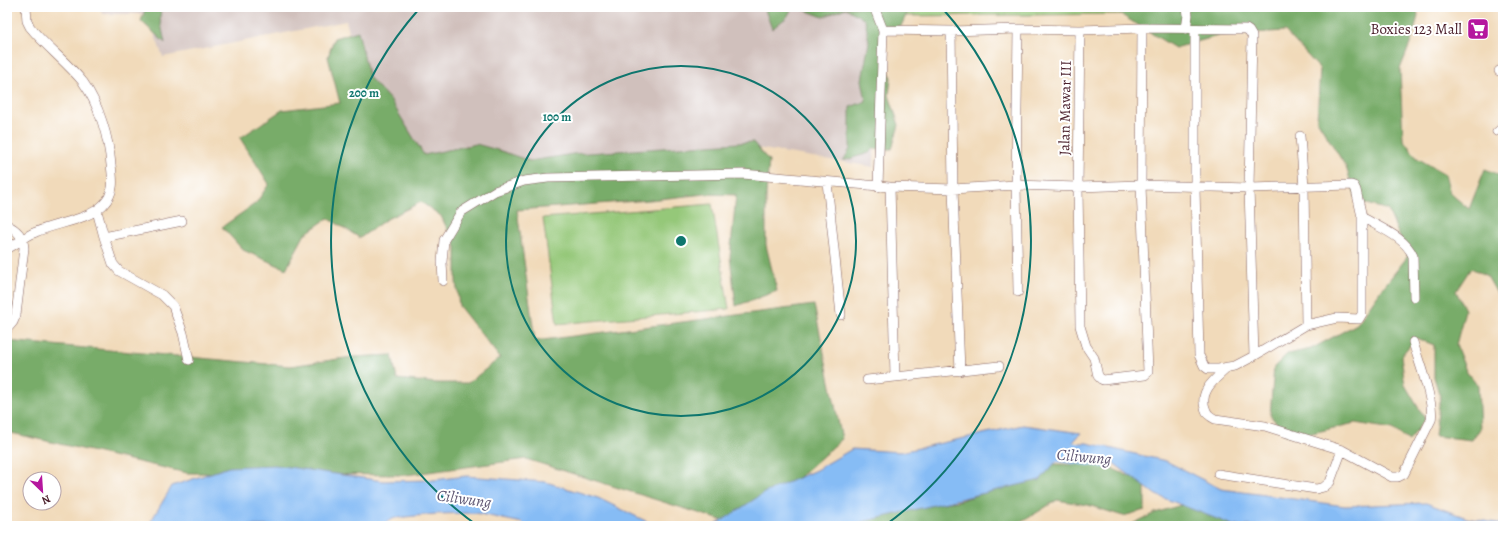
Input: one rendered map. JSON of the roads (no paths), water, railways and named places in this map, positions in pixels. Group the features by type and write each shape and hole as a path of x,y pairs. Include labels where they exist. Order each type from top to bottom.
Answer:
{"street":[{"path":"7,249 23,238 41,230 97,211 109,198 113,188 110,150 98,111 89,92 84,84 30,27 27,21 26,7"},
{"path":"874,7 883,30 878,186"},
{"path":"443,281 442,262 444,240 461,212 495,191 524,181 548,178 743,174 890,187 953,189 1016,185 1078,187 1141,185 1196,187 1249,188 1351,185 1354,186 1362,217 1362,317 1357,320 1337,318 1306,325 1254,356 1234,366 1219,369 1208,369 1204,366 1199,355 1196,187 1191,29 1187,7"},
{"path":"883,30 951,31 1142,28 1250,31 1252,36 1249,188 1254,356"},
{"path":"1141,185 1142,28"},
{"path":"1018,29 1016,185 1018,292"},
{"name":"Jalan Mawar III","path":"1080,30 1078,187 1080,326 1086,346 1094,358 1098,376 1103,380 1145,375 1148,372 1141,185"},
{"path":"951,31 953,189 960,371"},
{"path":"1496,132 1503,126"},
{"path":"1300,136 1304,187 1306,325"},
{"path":"827,182 841,315"},
{"path":"890,187 895,376"},
{"path":"97,211 104,237 114,264 119,271 162,295 173,306 183,333 189,360"},
{"path":"1362,217 1403,242 1410,250 1413,256 1414,297"},
{"path":"104,237 182,221"},
{"path":"7,225 23,238 24,253 17,309 13,322 7,329"},
{"path":"1228,367 1208,386 1204,392 1204,404 1209,416 1215,419 1265,426 1342,450 1392,476 1398,477 1404,474 1433,414 1431,402 1413,342"},
{"path":"868,380 999,366"},
{"path":"1218,474 1316,489 1324,487 1330,482 1342,450"}],"water":[{"path":"1023,425 1081,433 1040,480 845,526 714,526 764,493 816,470 852,449 901,452"},
{"path":"1079,443 1087,443 1166,461 1221,489 1345,506 1426,503 1467,518 1503,524 1503,526 1235,526 1156,495 1112,462 1072,459"},
{"path":"275,465 383,481 434,480 466,476 546,482 598,498 654,525 665,526 526,526 522,523 475,513 436,514 395,518 378,526 148,526 172,486 229,467"}],"waterway":[{"name":"Ciliwung","path":"1038,458 1057,451 1103,457"}],"place":[{"name":"Boxies 123 Mall","path":"1478,29"}]}
